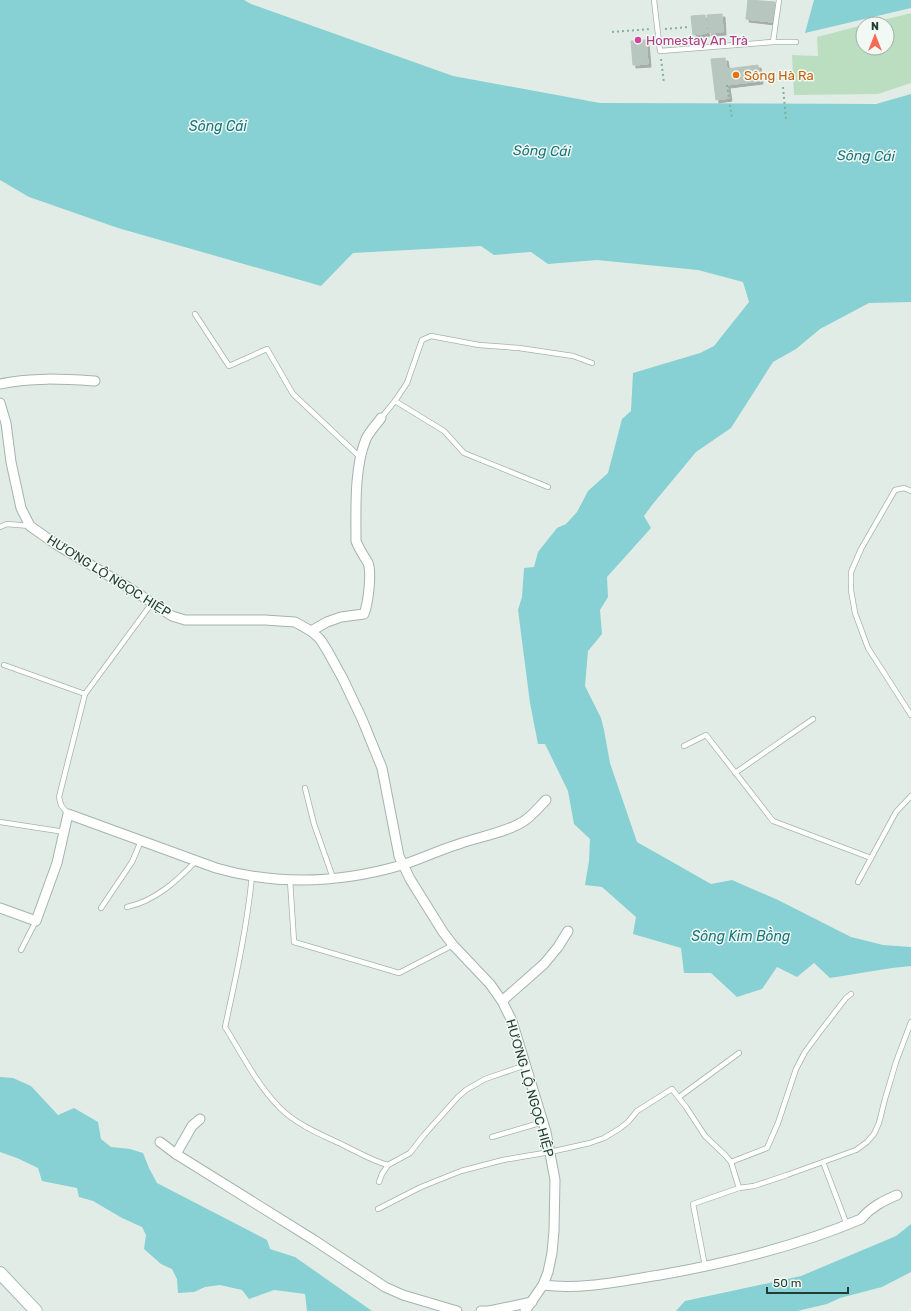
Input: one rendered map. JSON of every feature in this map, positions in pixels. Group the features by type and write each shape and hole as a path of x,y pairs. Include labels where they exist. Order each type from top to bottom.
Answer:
{"street":[{"path":"0,384 34,379 63,378 95,381"},
{"name":"HƯƠNG LỘ NGỌC HIỆP","path":"0,403 6,423 11,462 21,508 30,526 57,545 172,616 185,620 295,622 320,639 327,650 362,719 382,768 399,856 427,907 453,945 490,984 502,1001 512,1021 526,1065 543,1122 555,1180 554,1230 548,1272 543,1285 525,1311"},
{"path":"310,631 327,622 341,617 364,614 367,606 369,565 359,551 356,541 356,507 361,458 366,438 380,418"},
{"path":"0,908 36,921 57,863 68,814 142,842 234,873 279,880 317,880 404,864 453,846 509,829 524,822 537,811 546,800"},
{"path":"502,1001 544,964 558,947 568,931"},
{"path":"176,1154 192,1126 200,1119"},
{"path":"160,1142 176,1154 314,1240 385,1287 403,1295 457,1311"},
{"path":"543,1285 562,1287 586,1286 629,1280 689,1270 781,1248 861,1219 867,1212 883,1201 897,1195"},
{"path":"0,1273 36,1311"},
{"path":"481,1311 489,1311 532,1302"}],"lane":[{"path":"654,0 660,51 773,42 796,42"},
{"path":"773,42 779,0"},
{"path":"195,314 229,366 267,349 293,394 361,458"},
{"path":"380,418 395,401 407,383 422,340 431,336 479,345 519,348 573,356 592,363"},
{"path":"395,401 444,431 464,453 548,487"},
{"path":"910,711 868,648 855,613 851,590 851,572 861,549 894,490 904,488 911,491"},
{"path":"0,527 7,524 30,526"},
{"path":"68,814 61,805 59,797 85,694 152,603"},
{"path":"4,665 85,694"},
{"path":"735,773 813,719"},
{"path":"684,746 706,735 773,821 872,858"},
{"path":"305,788 314,824 332,878"},
{"path":"858,882 896,812 911,796"},
{"path":"0,822 65,832"},
{"path":"101,908 132,862 142,842"},
{"path":"127,907 146,901 156,895 196,861"},
{"path":"252,876 250,900 225,1027 256,1078 280,1108 298,1122 327,1138 375,1161 388,1165"},
{"path":"290,880 294,942 399,973 453,945"},
{"path":"21,950 36,921"},
{"path":"732,1162 767,1148 778,1123 796,1069 805,1052 823,1027 846,998 851,994"},
{"path":"705,1266 693,1204 739,1188 754,1186 788,1175 856,1150 867,1142 874,1134 880,1123 885,1099 896,1062 911,1022"},
{"path":"679,1097 739,1053"},
{"path":"379,1182 388,1165 410,1153 424,1135 466,1090 485,1079 526,1065"},
{"path":"378,1209 421,1187 461,1171 503,1160 590,1143 604,1138 620,1129 637,1111 672,1089 679,1097 704,1136 732,1162 739,1188"},
{"path":"492,1137 543,1122"},
{"path":"823,1162 847,1225"}],"path":[{"path":"660,51 664,83"},
{"path":"727,85 732,119"},
{"path":"783,87 786,120"}],"green space":[{"path":"911,13 911,83 878,94 794,95 792,55 818,56 817,37 855,27 855,56 895,56 895,17"}],"water":[{"name":"Sông Cái","path":"0,0 244,0 251,4 453,76 600,103 876,104 911,94 911,302 869,303 820,329 796,349 773,362 731,428 696,452 644,516 651,528 607,577 608,597 600,610 602,634 588,651 585,686 601,718 610,763 637,842 711,884 732,880 778,900 851,937 883,945 911,947 911,966 830,978 814,963 797,977 777,967 762,989 737,997 711,973 684,973 681,948 633,934 636,917 602,887 585,885 589,861 590,839 574,824 568,791 545,744 538,744 530,703 518,610 522,597 524,568 534,567 538,552 557,528 566,524 577,512 588,491 608,473 622,419 631,411 633,373 700,353 714,346 749,302 743,282 698,270 597,260 548,264 531,252 494,255 481,246 353,253 321,286 118,228 29,197 0,180"},
{"path":"814,0 911,0 911,8 877,16 855,16 855,21 805,33"},
{"path":"0,1077 13,1078 31,1086 58,1115 74,1108 98,1122 101,1139 111,1147 130,1149 143,1153 157,1183 267,1240 270,1249 295,1257 372,1311 307,1311 305,1294 274,1290 249,1299 242,1290 220,1285 205,1287 194,1292 178,1293 177,1279 172,1269 161,1264 144,1249 146,1235 142,1227 122,1218 93,1201 79,1197 77,1188 42,1181 38,1168 0,1152"},
{"path":"911,1224 911,1272 882,1287 840,1298 827,1304 797,1311 676,1311 685,1301 801,1276 896,1236"}],"building":[{"path":"748,0 775,2 772,22 746,19"},
{"path":"722,14 723,32 709,33 707,15"},
{"path":"705,15 707,33 693,35 691,16"},
{"path":"646,40 648,64 633,65 631,41"},
{"name":"Sông Hà Ra","path":"725,58 727,69 758,65 760,81 727,85 729,98 716,100 711,59"}],"place":[{"name":"Homestay An Trà","path":"638,40"},
{"name":"Sông Hà Ra","path":"736,75"}],"water label":[{"name":"Sông Kim Bồng","path":"741,936"}]}
